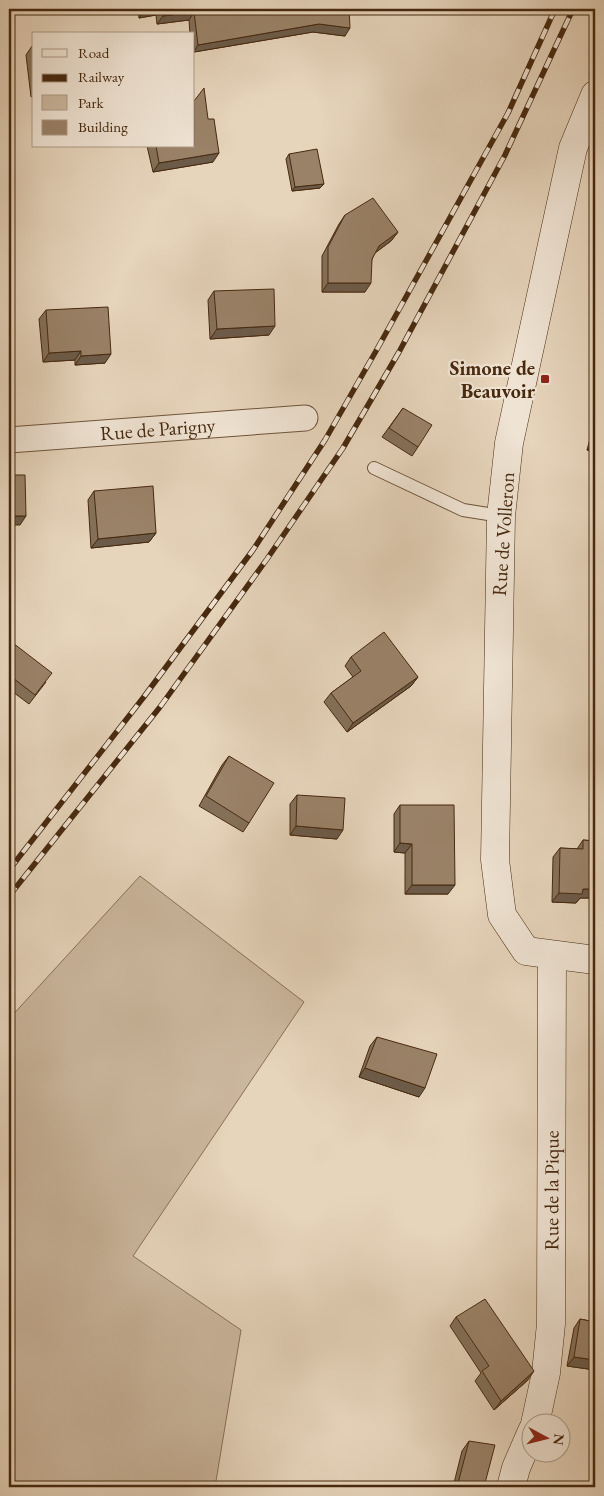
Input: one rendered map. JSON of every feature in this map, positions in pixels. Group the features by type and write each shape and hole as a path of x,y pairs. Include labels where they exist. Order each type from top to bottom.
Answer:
{"street":[{"name":"Rue de Volleron","path":"595,95 573,148 509,443 501,516 495,860 502,915 526,951 595,960"},
{"name":"Rue de Parigny","path":"9,440 305,418"},
{"name":"Rue de la Pique","path":"536,1414 546,1373 551,1324 552,955"},
{"path":"511,1487 522,1454"}],"lane":[{"path":"374,468 463,510 501,516"}],"green space":[{"path":"140,876 304,1002 133,1256 241,1330 215,1487 9,1487 9,1019"}],"building":[{"path":"161,9 349,9 350,28 319,24 198,45 194,12 163,16"},
{"path":"204,88 208,119 214,119 219,153 159,163 156,148 195,148 195,100"},
{"path":"317,149 324,184 295,187 289,154"},
{"path":"373,198 398,232 379,246 372,259 371,283 328,283 328,247 345,215"},
{"path":"274,289 275,326 217,329 214,291"},
{"path":"108,307 111,354 81,356 81,351 49,353 46,310"},
{"path":"9,335 11,335 13,372 9,372"},
{"path":"403,408 432,425 418,447 389,428"},
{"path":"9,475 25,475 26,516 9,516"},
{"path":"153,486 156,533 98,539 94,491"},
{"path":"384,632 418,677 353,723 331,693 361,671 351,657"},
{"path":"9,640 52,673 35,695 9,675"},
{"path":"229,756 274,783 249,823 206,796"},
{"path":"297,795 345,798 343,830 296,826"},
{"path":"400,805 454,805 455,885 412,885 412,844 400,843"},
{"path":"583,840 595,841 595,889 583,889 582,894 559,893 560,848 583,849"},
{"path":"377,1037 437,1054 425,1088 365,1068"},
{"path":"485,1299 534,1371 501,1401 482,1371 489,1366 456,1317"},
{"path":"580,1319 595,1322 595,1360 574,1357"},
{"path":"469,1441 495,1445 484,1487 457,1487"}],"railway":[{"path":"9,870 143,698 253,550 325,440 508,113 555,9"},
{"path":"9,896 160,707 267,559 343,448 399,352 505,155 573,9"}],"place":[{"name":"Simone de Beauvoir","path":"545,379"}]}
